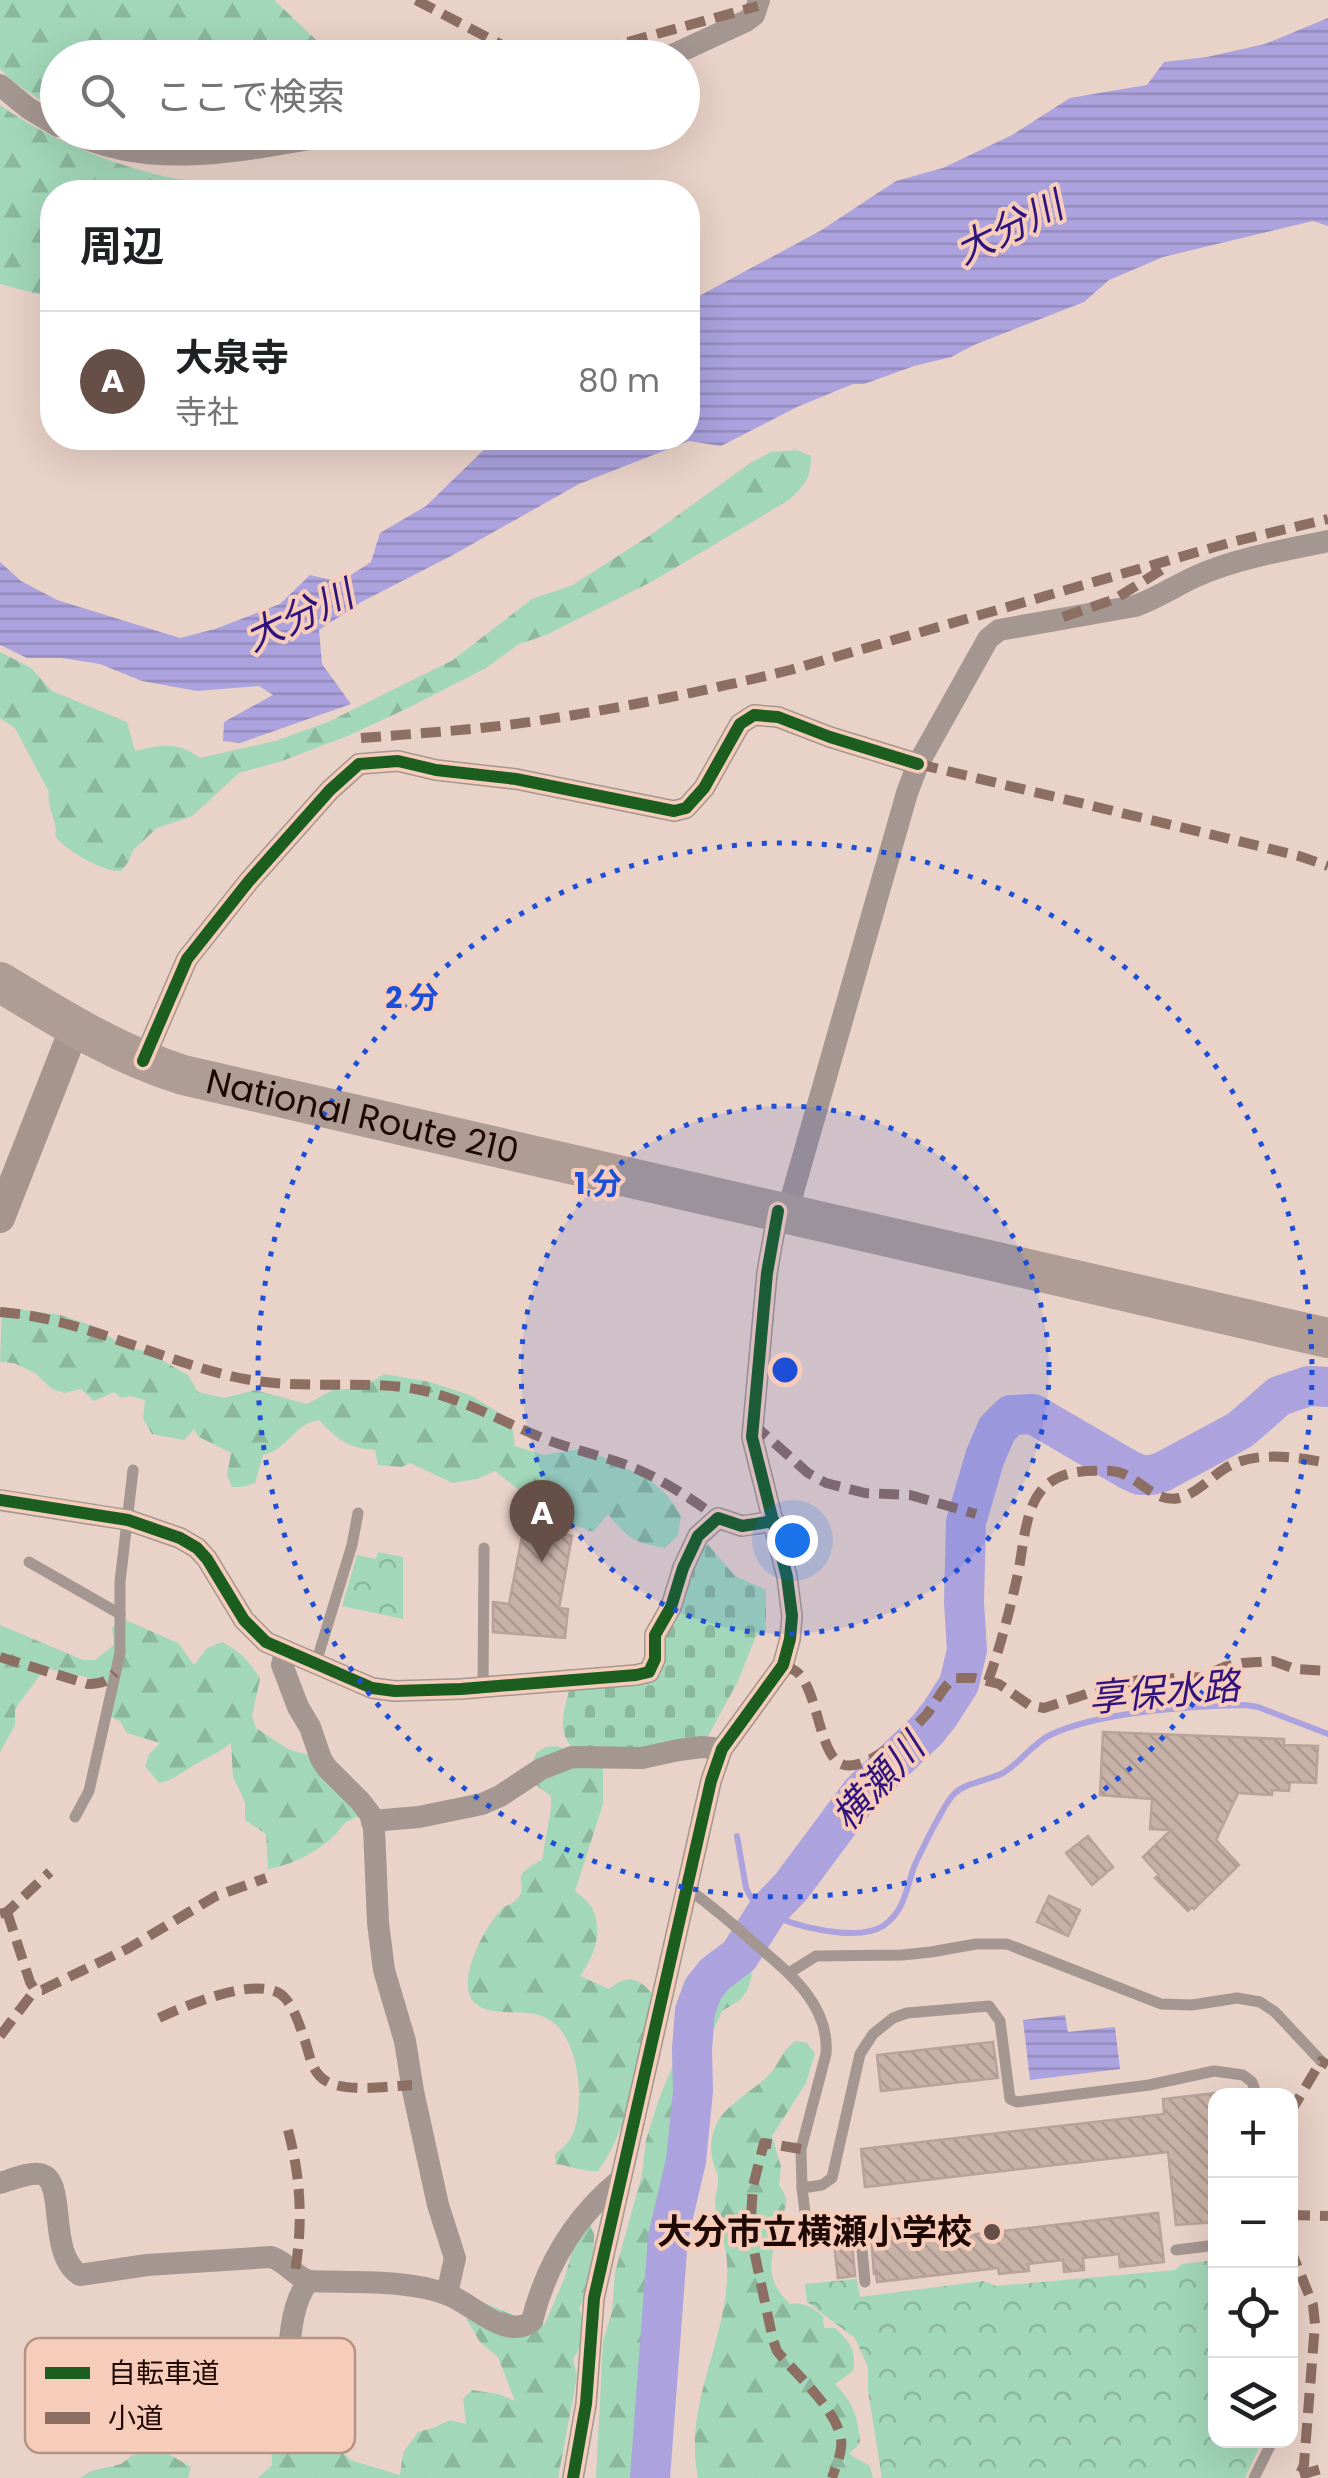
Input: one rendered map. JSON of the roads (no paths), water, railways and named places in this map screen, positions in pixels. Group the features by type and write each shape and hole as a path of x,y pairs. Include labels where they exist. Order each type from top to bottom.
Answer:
{"highway":[{"name":"National Route 210","path":"0,982 75,1027 143,1061 182,1074 1328,1338"}],"street":[{"path":"700,42 746,21 754,15 758,0"},
{"path":"0,85 40,115"},
{"path":"132,150 166,156 235,150"},
{"path":"573,2478 586,2404 594,2298 711,1781 722,1749 784,1664 790,1639 790,1595 752,1436 766,1273 907,792 918,764 992,633 1134,606 1200,574 1328,540"},
{"path":"143,1061 187,959 249,881 330,790 359,764 398,761 436,770 516,779 674,811 686,808 704,788 740,724 754,716 787,720 830,738 918,764"},
{"path":"0,1218 75,1027"},
{"path":"0,1500 128,1520 154,1527 197,1548 244,1620 266,1642 348,1679 384,1690 483,1687 649,1672 655,1659 655,1635 671,1607 678,1578 702,1530 718,1518 742,1526 774,1522"},
{"path":"284,1652 286,1677 320,1759 360,1801 374,1828 384,1970 405,2040 438,2204 455,2258 447,2294"},
{"path":"372,1821 482,1804 541,1769 572,1757 642,1758 692,1748 722,1749"},
{"path":"0,2183 38,2174 48,2178 54,2191 60,2246 70,2268 80,2275 147,2265 266,2257 282,2261 309,2281 408,2285 447,2294 516,2329 532,2321 539,2292 568,2236 589,2208 620,2180"},
{"path":"292,2338 294,2316 309,2281"}],"lane":[{"path":"75,1816 89,1791 118,1664 120,1582 133,1470"},
{"path":"316,1663 358,1513"},
{"path":"483,1687 484,1548"},
{"path":"29,1562 120,1614"},
{"path":"687,1888 789,1973 817,2010 826,2054 801,2149 806,2221 859,2218 866,2282"},
{"path":"789,1973 816,1956 902,1955 976,1944 1008,1944 1161,2004 1192,2006 1236,1998 1260,2002 1275,2012 1321,2060"},
{"path":"802,2188 822,2185 832,2178 864,2044 893,2018 907,2013 989,2006 1000,2021 1010,2099 1016,2102 1149,2086 1214,2071 1243,2075 1255,2088"},
{"path":"1176,2250 1208,2246"},
{"path":"1254,2478 1269,2448"}],"water":[{"name":"大分川","path":"1328,18 1328,226 1313,221 1163,257 1109,280 1084,302 951,357 853,384 721,446 700,443 700,296 820,231 896,181 943,168 1012,135 1070,98 1147,85 1164,62 1265,44"},
{"name":"大分川","path":"484,450 666,450 579,484 363,601 319,630 322,664 351,704 240,743 223,741 224,722 273,695 259,686 197,691 142,681 100,664 27,658 0,645 0,562 21,581 57,600 180,638 280,604 310,575 340,582 371,562 380,533 426,506"},
{"path":"1065,2015 1068,2032 1115,2027 1120,2069 1030,2080 1023,2020"}],"waterway":[{"name":"横瀬川","path":"650,2478 668,2237 686,2161 693,2091 695,2011 703,1989 739,1956 767,1912 791,1887 861,1793 927,1730 959,1684 967,1650 966,1522 997,1429 1011,1415 1033,1414 1129,1470 1151,1475 1240,1430 1279,1396 1309,1386 1328,1387"},
{"name":"享保水路","path":"737,1836 746,1888 763,1909 790,1922 824,1930 872,1931 883,1926 900,1907 914,1867 954,1794 1003,1773 1050,1735 1118,1716 1245,1705 1328,1734"}],"place":[{"name":"大泉寺","path":"542,1562"},
{"name":"大分市立横瀬小学校","path":"992,2232"}]}
